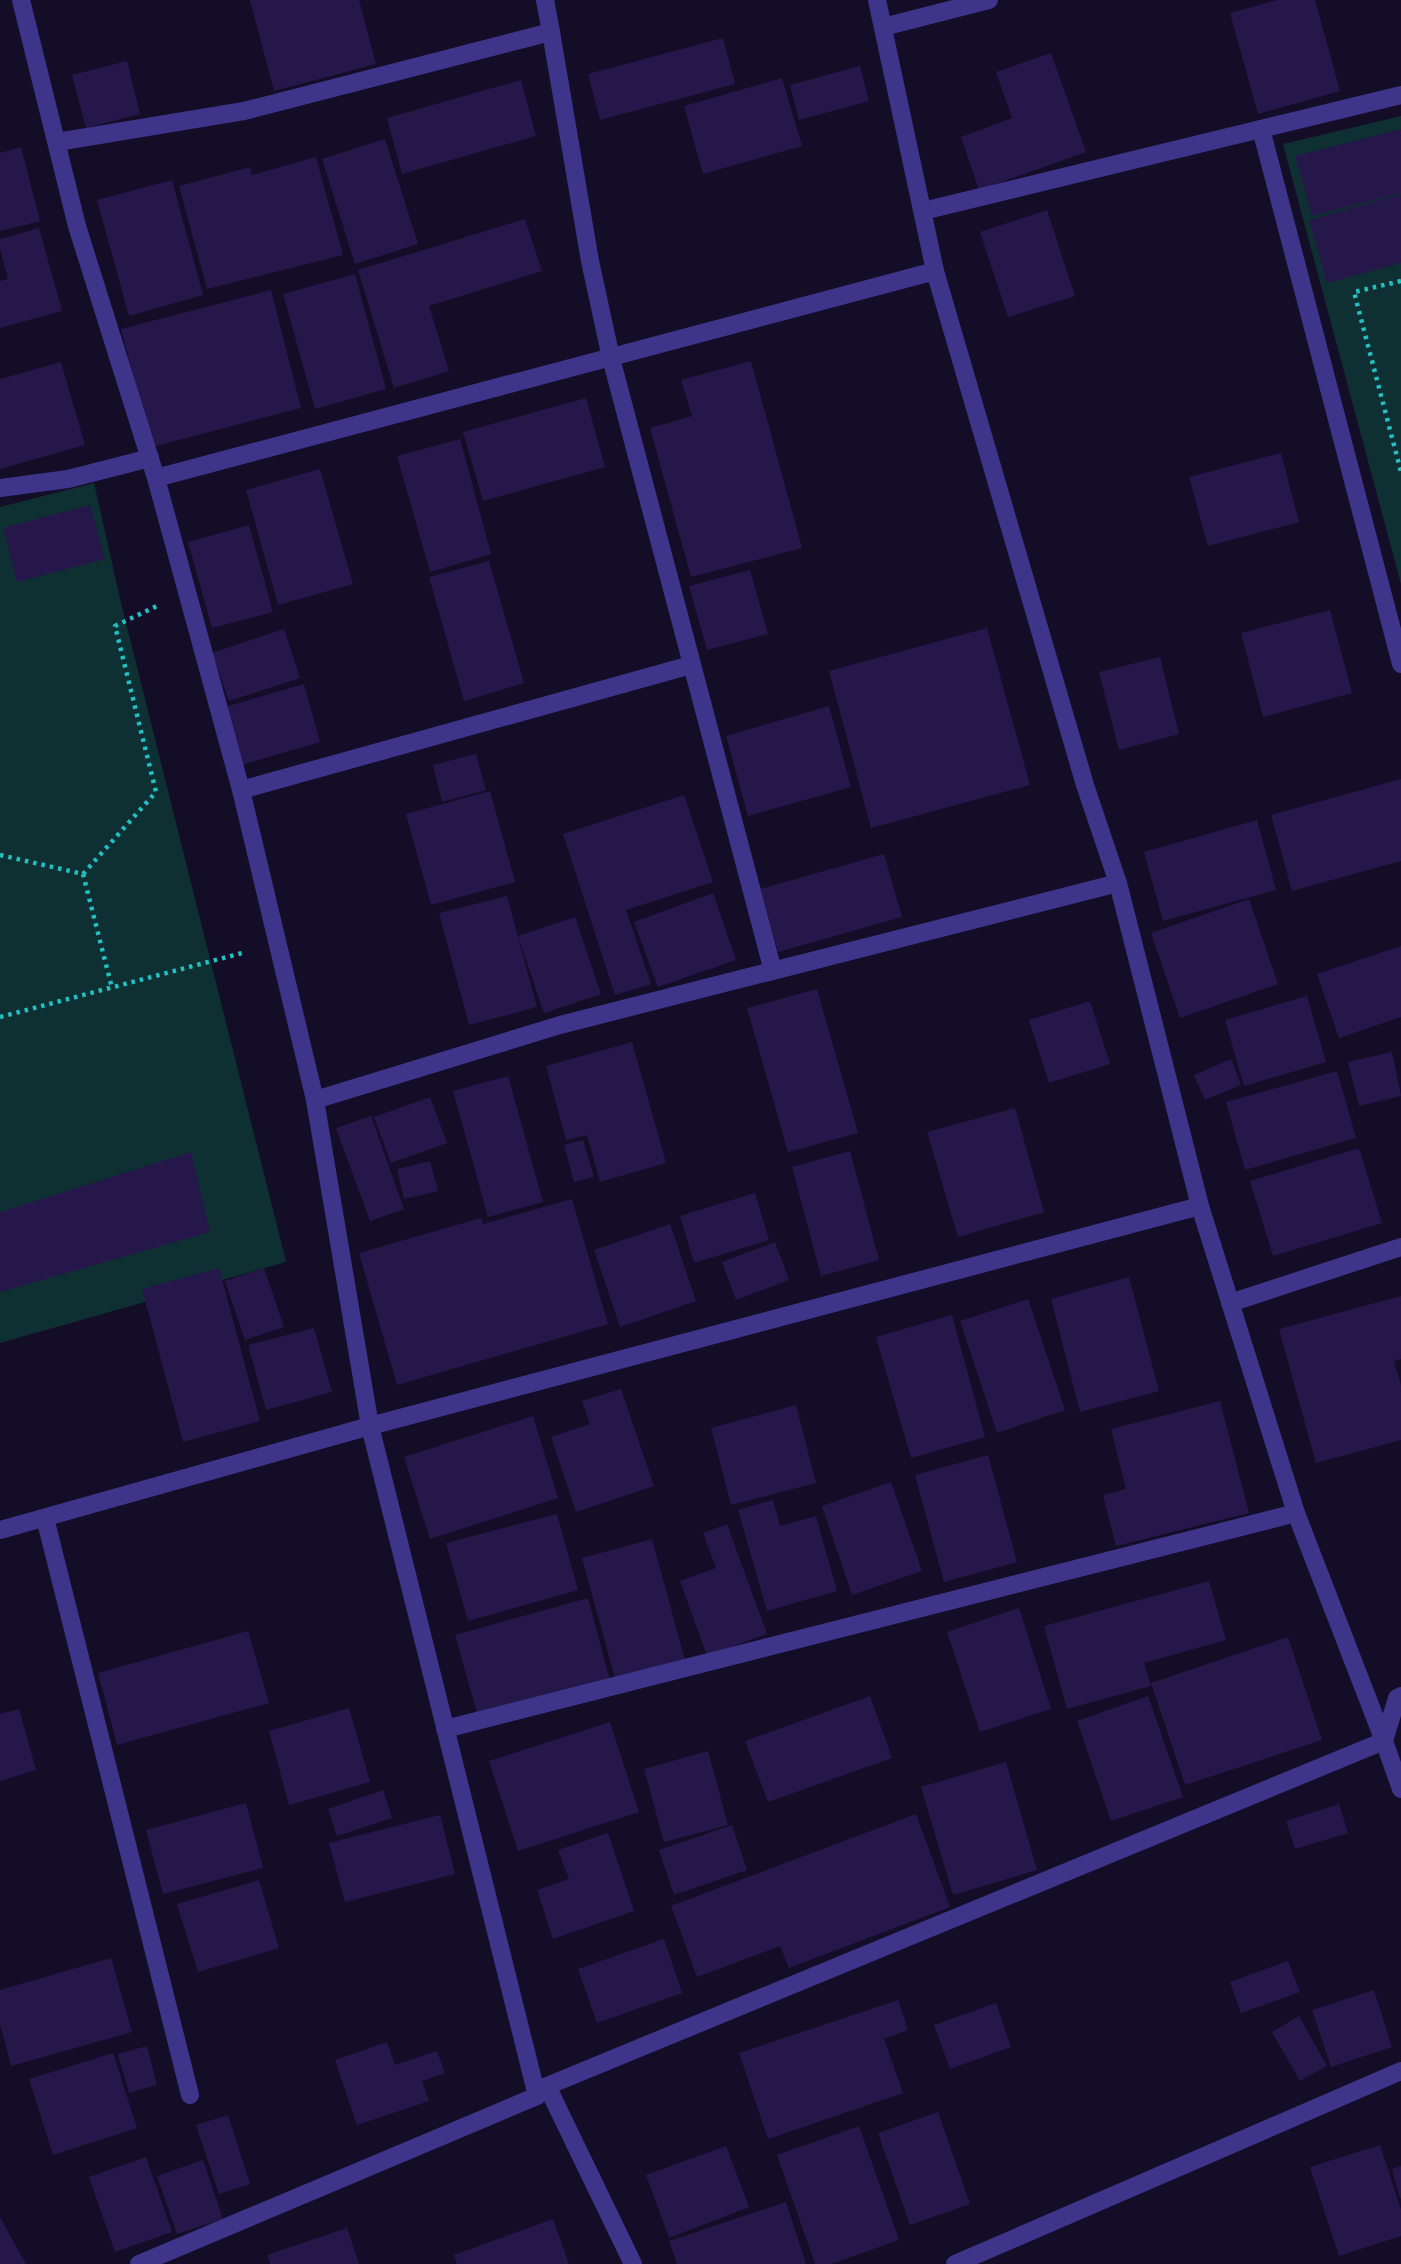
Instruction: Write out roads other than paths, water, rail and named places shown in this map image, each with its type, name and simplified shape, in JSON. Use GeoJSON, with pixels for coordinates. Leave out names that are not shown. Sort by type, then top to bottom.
{"type":"FeatureCollection","features":[{"type":"Feature","properties":{"kind":"street"},"geometry":{"type":"LineString","coordinates":[[21,0],[77,226],[156,478],[242,790],[315,1100],[370,1426],[446,1729],[542,2092],[634,2264]]}},
{"type":"Feature","properties":{"kind":"street"},"geometry":{"type":"LineString","coordinates":[[545,0],[590,261],[611,358],[772,971]]}},
{"type":"Feature","properties":{"kind":"street"},"geometry":{"type":"LineString","coordinates":[[877,0],[935,271],[1085,785],[1118,883],[1200,1206],[1296,1513],[1401,1789]]}},
{"type":"Feature","properties":{"kind":"street"},"geometry":{"type":"LineString","coordinates":[[883,27],[989,0]]}},
{"type":"Feature","properties":{"kind":"street"},"geometry":{"type":"LineString","coordinates":[[57,142],[244,111],[551,32]]}},
{"type":"Feature","properties":{"kind":"street"},"geometry":{"type":"LineString","coordinates":[[923,211],[1401,95]]}},
{"type":"Feature","properties":{"kind":"street"},"geometry":{"type":"LineString","coordinates":[[1261,129],[1401,664]]}},
{"type":"Feature","properties":{"kind":"street"},"geometry":{"type":"LineString","coordinates":[[156,478],[935,271]]}},
{"type":"Feature","properties":{"kind":"street"},"geometry":{"type":"LineString","coordinates":[[0,488],[68,480],[150,458]]}},
{"type":"Feature","properties":{"kind":"street"},"geometry":{"type":"LineString","coordinates":[[242,790],[691,665]]}},
{"type":"Feature","properties":{"kind":"street"},"geometry":{"type":"LineString","coordinates":[[315,1100],[560,1025],[1118,883]]}},
{"type":"Feature","properties":{"kind":"street"},"geometry":{"type":"LineString","coordinates":[[0,1530],[370,1426],[1200,1206]]}},
{"type":"Feature","properties":{"kind":"street"},"geometry":{"type":"LineString","coordinates":[[1230,1303],[1401,1247]]}},
{"type":"Feature","properties":{"kind":"street"},"geometry":{"type":"LineString","coordinates":[[446,1729],[1296,1513]]}},
{"type":"Feature","properties":{"kind":"street"},"geometry":{"type":"LineString","coordinates":[[45,1518],[190,2095]]}},
{"type":"Feature","properties":{"kind":"street"},"geometry":{"type":"LineString","coordinates":[[1384,1741],[1397,1698],[1401,1696]]}},
{"type":"Feature","properties":{"kind":"street"},"geometry":{"type":"LineString","coordinates":[[139,2264],[542,2092],[1384,1741]]}},
{"type":"Feature","properties":{"kind":"street"},"geometry":{"type":"LineString","coordinates":[[955,2264],[1401,2071]]}}]}
